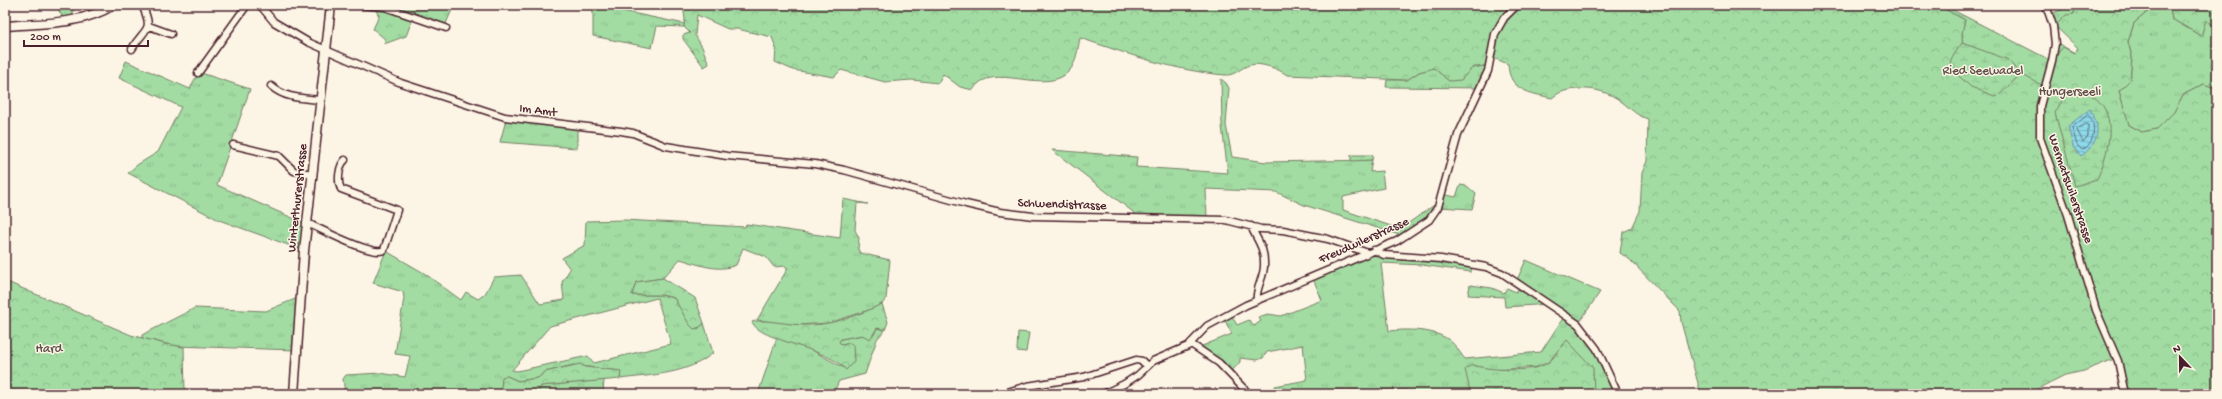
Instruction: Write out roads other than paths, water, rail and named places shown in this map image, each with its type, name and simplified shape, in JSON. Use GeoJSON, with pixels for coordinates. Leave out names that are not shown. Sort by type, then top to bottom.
{"type":"FeatureCollection","features":[{"type":"Feature","properties":{"kind":"main road"},"geometry":{"type":"LineString","coordinates":[[5,26],[76,20],[97,14],[113,5]]}},
{"type":"Feature","properties":{"kind":"main road","name":"Winterthurerstrasse"},"geometry":{"type":"LineString","coordinates":[[294,394],[308,223],[331,5]]}},
{"type":"Feature","properties":{"kind":"street"},"geometry":{"type":"LineString","coordinates":[[132,49],[149,26],[149,19],[142,5]]}},
{"type":"Feature","properties":{"kind":"street"},"geometry":{"type":"LineString","coordinates":[[198,74],[247,5]]}},
{"type":"Feature","properties":{"kind":"street","name":"Im Amt"},"geometry":{"type":"LineString","coordinates":[[260,5],[279,26],[315,46],[388,78],[505,117],[621,130],[666,146],[756,159]]}},
{"type":"Feature","properties":{"kind":"street"},"geometry":{"type":"LineString","coordinates":[[361,5],[385,7],[446,28]]}},
{"type":"Feature","properties":{"kind":"street","name":"Freudwilerstrasse"},"geometry":{"type":"LineString","coordinates":[[1103,394],[1124,384],[1138,375],[1153,361],[1182,350],[1191,344],[1206,326],[1257,300],[1371,252],[1414,232],[1429,220],[1438,207],[1458,135],[1488,71],[1496,34],[1504,18],[1518,5]]}},
{"type":"Feature","properties":{"kind":"street","name":"Wermatswilerstrasse"},"geometry":{"type":"LineString","coordinates":[[2046,5],[2053,26],[2055,44],[2050,71],[2040,106],[2040,138],[2073,229],[2096,310],[2114,351],[2125,394]]}},
{"type":"Feature","properties":{"kind":"street"},"geometry":{"type":"LineString","coordinates":[[149,26],[171,34]]}},
{"type":"Feature","properties":{"kind":"street"},"geometry":{"type":"LineString","coordinates":[[271,86],[280,94],[300,99],[321,100]]}},
{"type":"Feature","properties":{"kind":"street"},"geometry":{"type":"LineString","coordinates":[[233,145],[279,156],[294,171],[313,174]]}},
{"type":"Feature","properties":{"kind":"street","name":"Schwendistrasse"},"geometry":{"type":"LineString","coordinates":[[756,159],[814,164],[844,170],[966,204],[1017,214],[1222,220],[1328,239],[1384,255],[1472,264],[1502,273],[1578,324],[1597,349],[1618,394]]}},
{"type":"Feature","properties":{"kind":"street"},"geometry":{"type":"LineString","coordinates":[[308,223],[349,242],[379,252],[384,250],[397,210],[341,189],[340,175],[342,162],[344,160]]}},
{"type":"Feature","properties":{"kind":"street"},"geometry":{"type":"LineString","coordinates":[[1251,226],[1260,241],[1264,266],[1257,292],[1257,300]]}},
{"type":"Feature","properties":{"kind":"street"},"geometry":{"type":"LineString","coordinates":[[1260,241],[1267,229]]}},
{"type":"Feature","properties":{"kind":"street"},"geometry":{"type":"LineString","coordinates":[[1191,344],[1219,363],[1250,394]]}},
{"type":"Feature","properties":{"kind":"street"},"geometry":{"type":"LineString","coordinates":[[1001,394],[1028,386],[1084,377],[1136,360],[1142,361],[1147,366]]}},
{"type":"Feature","properties":{"kind":"water","name":"Hungerseeli"},"geometry":{"type":"Polygon","coordinates":[[[2090,109],[2096,122],[2097,134],[2092,146],[2081,156],[2073,147],[2068,126],[2090,109]]]}},
{"type":"Feature","properties":{"kind":"park label","name":"Ried Seewadel"},"geometry":{"type":"Point","coordinates":[1983,71]}},
{"type":"Feature","properties":{"kind":"park label","name":"Hard"},"geometry":{"type":"Point","coordinates":[49,349]}}]}
